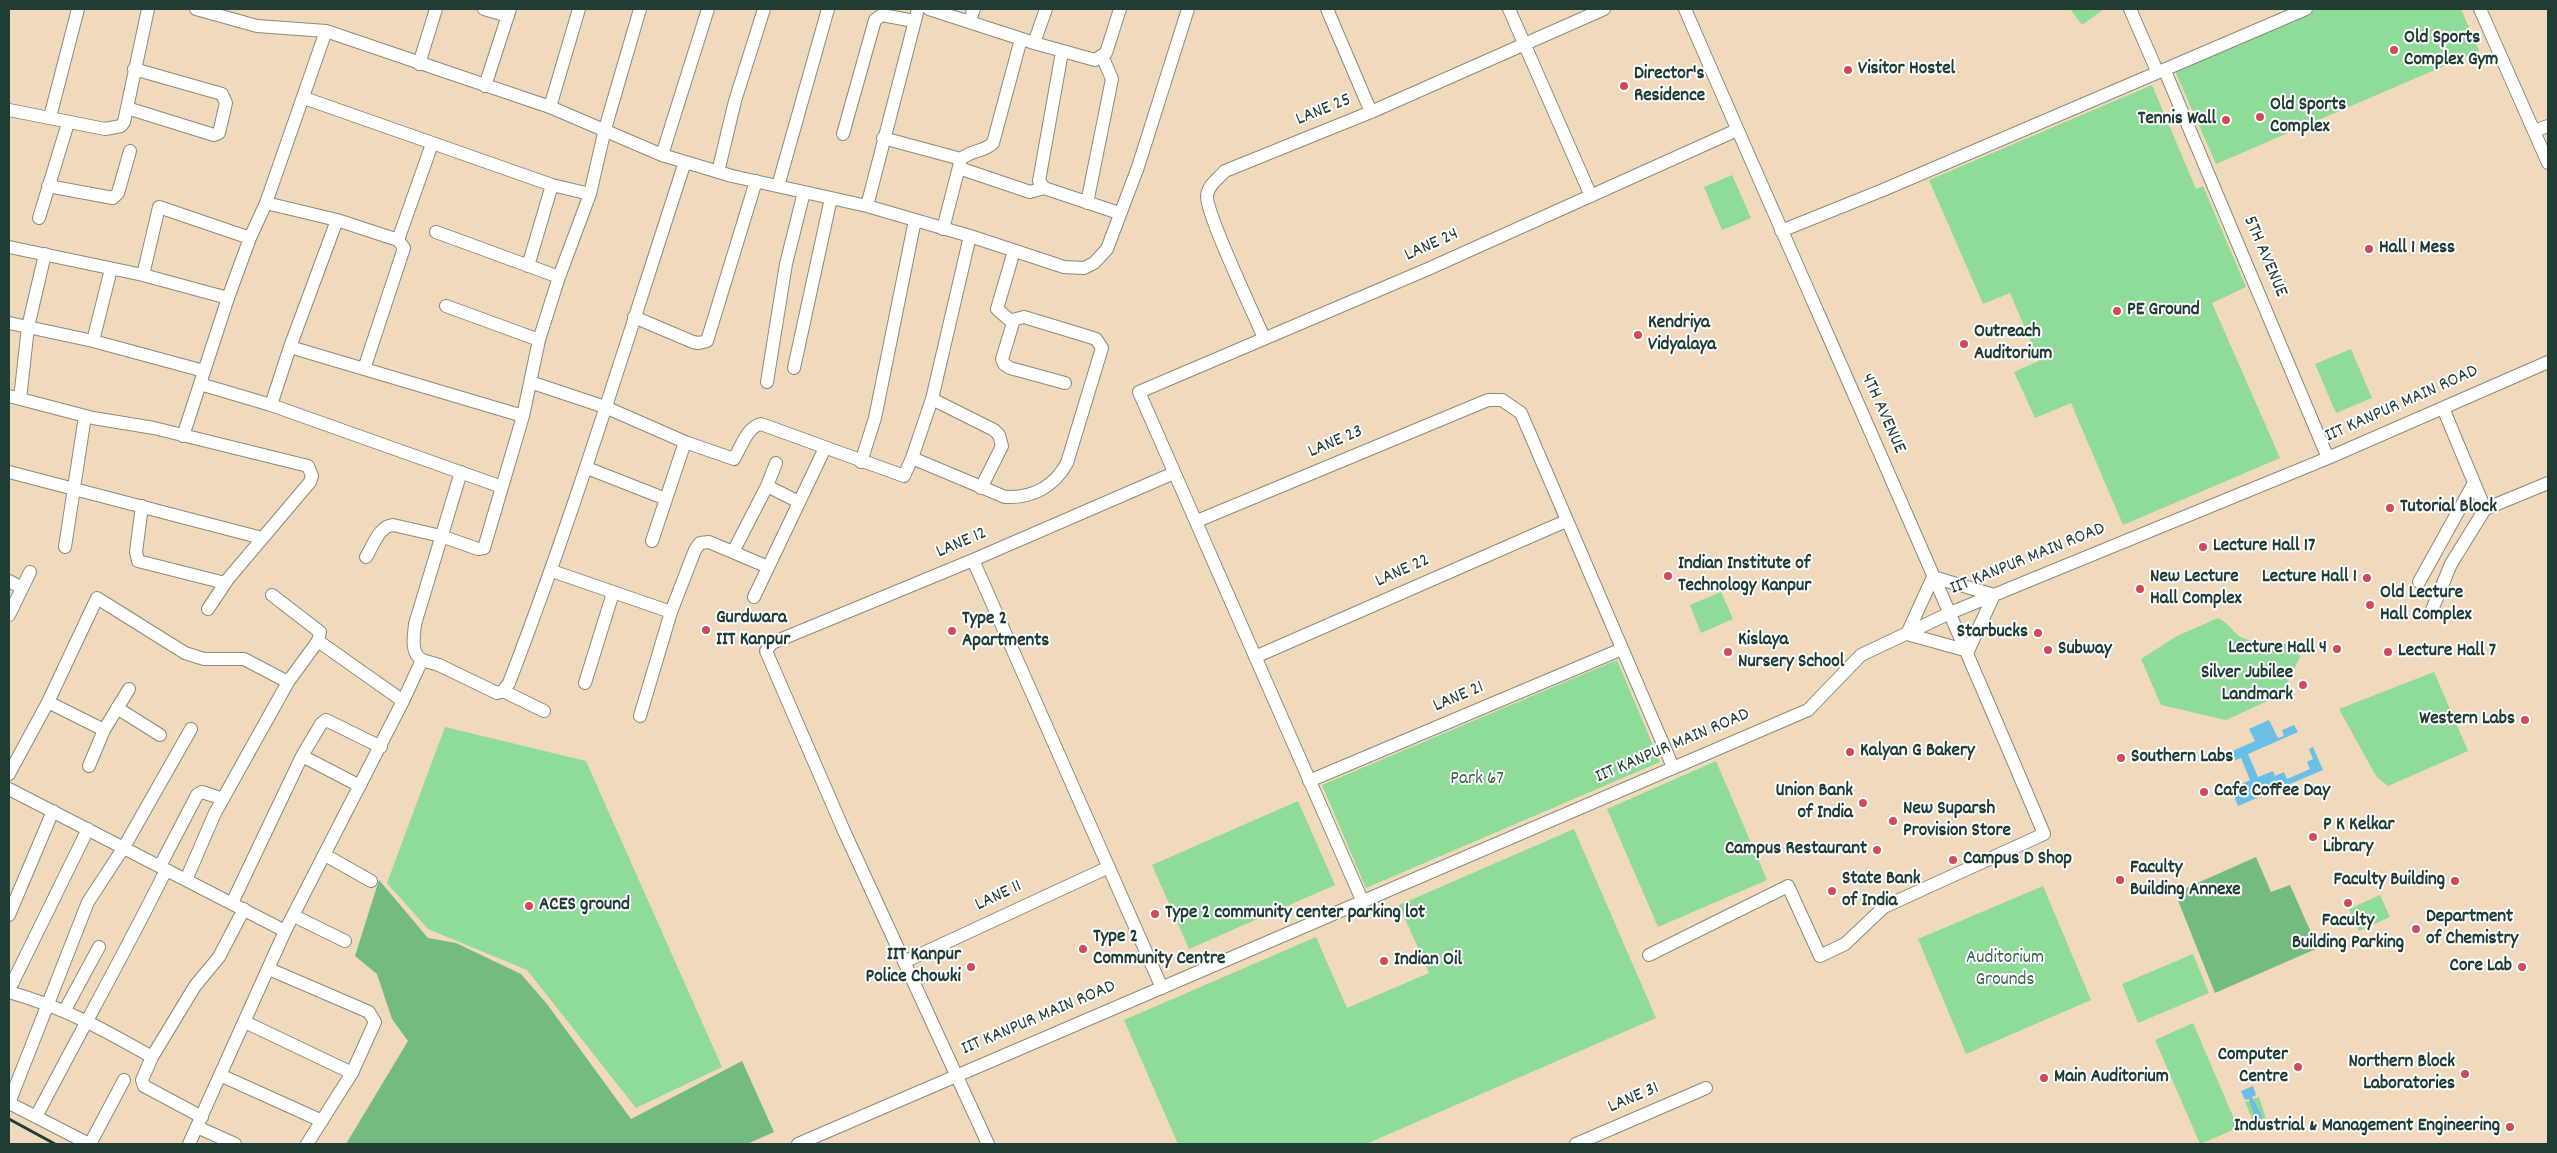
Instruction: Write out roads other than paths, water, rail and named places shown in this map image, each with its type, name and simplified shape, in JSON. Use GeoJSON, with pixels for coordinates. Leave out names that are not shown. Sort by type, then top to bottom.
{"type":"FeatureCollection","features":[{"type":"Feature","properties":{"kind":"street"},"geometry":{"type":"LineString","coordinates":[[50,117],[78,9]]}},
{"type":"Feature","properties":{"kind":"street"},"geometry":{"type":"LineString","coordinates":[[9,110],[50,117],[68,123],[114,128],[124,122],[148,9]]}},
{"type":"Feature","properties":{"kind":"street"},"geometry":{"type":"LineString","coordinates":[[196,9],[221,12],[257,26],[326,31],[550,107],[662,155],[718,172],[867,206],[970,236],[1064,267],[1084,268],[1094,263],[1106,249],[1138,167],[1188,9]]}},
{"type":"Feature","properties":{"kind":"street"},"geometry":{"type":"LineString","coordinates":[[420,64],[436,9]]}},
{"type":"Feature","properties":{"kind":"street"},"geometry":{"type":"LineString","coordinates":[[484,9],[509,12],[485,86]]}},
{"type":"Feature","properties":{"kind":"street"},"geometry":{"type":"LineString","coordinates":[[550,107],[579,9]]}},
{"type":"Feature","properties":{"kind":"street"},"geometry":{"type":"LineString","coordinates":[[366,557],[380,532],[388,526],[441,536],[478,549],[484,548],[523,416],[539,340],[559,277],[590,194],[605,129],[640,9]]}},
{"type":"Feature","properties":{"kind":"street"},"geometry":{"type":"LineString","coordinates":[[662,155],[708,9]]}},
{"type":"Feature","properties":{"kind":"street"},"geometry":{"type":"LineString","coordinates":[[718,172],[735,101],[764,9]]}},
{"type":"Feature","properties":{"kind":"street"},"geometry":{"type":"LineString","coordinates":[[778,186],[828,9]]}},
{"type":"Feature","properties":{"kind":"street"},"geometry":{"type":"LineString","coordinates":[[929,9],[1062,52],[1095,60],[1106,53],[1120,9]]}},
{"type":"Feature","properties":{"kind":"street"},"geometry":{"type":"LineString","coordinates":[[970,22],[974,9]]}},
{"type":"Feature","properties":{"kind":"street"},"geometry":{"type":"LineString","coordinates":[[1034,43],[1046,9]]}},
{"type":"Feature","properties":{"kind":"street"},"geometry":{"type":"LineString","coordinates":[[1327,9],[1371,112]]}},
{"type":"Feature","properties":{"kind":"street"},"geometry":{"type":"LineString","coordinates":[[1509,9],[1591,196]]}},
{"type":"Feature","properties":{"kind":"street","name":"LANE 25"},"geometry":{"type":"LineString","coordinates":[[1264,338],[1213,219],[1207,198],[1209,188],[1225,172],[1371,112],[1604,9]]}},
{"type":"Feature","properties":{"kind":"street","name":"4TH AVENUE"},"geometry":{"type":"LineString","coordinates":[[1649,955],[1788,886],[1820,956],[1845,944],[1884,907],[2044,834],[1968,651],[1933,577],[1685,9]]}},
{"type":"Feature","properties":{"kind":"street","name":"5TH AVENUE"},"geometry":{"type":"LineString","coordinates":[[2130,9],[2161,71],[2328,458]]}},
{"type":"Feature","properties":{"kind":"street"},"geometry":{"type":"LineString","coordinates":[[1781,231],[1883,190],[2306,9]]}},
{"type":"Feature","properties":{"kind":"street"},"geometry":{"type":"LineString","coordinates":[[2480,9],[2548,163]]}},
{"type":"Feature","properties":{"kind":"street"},"geometry":{"type":"LineString","coordinates":[[843,134],[878,15],[916,15],[867,206]]}},
{"type":"Feature","properties":{"kind":"street"},"geometry":{"type":"LineString","coordinates":[[183,436],[228,298],[250,238],[266,203],[326,31]]}},
{"type":"Feature","properties":{"kind":"street"},"geometry":{"type":"LineString","coordinates":[[943,229],[960,164],[970,153],[986,149],[993,143],[1021,39]]}},
{"type":"Feature","properties":{"kind":"street"},"geometry":{"type":"LineString","coordinates":[[1044,188],[1039,181],[1062,52]]}},
{"type":"Feature","properties":{"kind":"street"},"geometry":{"type":"LineString","coordinates":[[1087,203],[1112,79],[1102,56]]}},
{"type":"Feature","properties":{"kind":"street"},"geometry":{"type":"LineString","coordinates":[[127,108],[214,135],[219,133],[226,103],[222,94],[134,69]]}},
{"type":"Feature","properties":{"kind":"street"},"geometry":{"type":"LineString","coordinates":[[304,98],[552,185],[590,194]]}},
{"type":"Feature","properties":{"kind":"street"},"geometry":{"type":"LineString","coordinates":[[39,218],[68,123]]}},
{"type":"Feature","properties":{"kind":"street"},"geometry":{"type":"LineString","coordinates":[[2534,132],[2548,126]]}},
{"type":"Feature","properties":{"kind":"street","name":"LANE 24"},"geometry":{"type":"LineString","coordinates":[[1174,473],[1139,392],[1591,196],[1737,130]]}},
{"type":"Feature","properties":{"kind":"street"},"geometry":{"type":"LineString","coordinates":[[884,138],[960,164],[1030,192],[1044,188],[1119,213]]}},
{"type":"Feature","properties":{"kind":"street"},"geometry":{"type":"LineString","coordinates":[[398,240],[432,144]]}},
{"type":"Feature","properties":{"kind":"street"},"geometry":{"type":"LineString","coordinates":[[48,186],[113,198],[118,193],[130,151]]}},
{"type":"Feature","properties":{"kind":"street"},"geometry":{"type":"LineString","coordinates":[[461,472],[415,624],[414,650],[417,657],[422,660],[439,665],[486,690],[497,693],[503,691],[509,683],[552,571],[685,162]]}},
{"type":"Feature","properties":{"kind":"street"},"geometry":{"type":"LineString","coordinates":[[634,317],[693,342],[707,341],[756,181]]}},
{"type":"Feature","properties":{"kind":"street"},"geometry":{"type":"LineString","coordinates":[[528,266],[552,185]]}},
{"type":"Feature","properties":{"kind":"street"},"geometry":{"type":"LineString","coordinates":[[767,382],[786,264],[804,192]]}},
{"type":"Feature","properties":{"kind":"street"},"geometry":{"type":"LineString","coordinates":[[794,368],[831,198]]}},
{"type":"Feature","properties":{"kind":"street"},"geometry":{"type":"LineString","coordinates":[[266,203],[337,220],[403,243],[403,252],[364,369]]}},
{"type":"Feature","properties":{"kind":"street"},"geometry":{"type":"LineString","coordinates":[[142,275],[159,207],[250,238]]}},
{"type":"Feature","properties":{"kind":"street"},"geometry":{"type":"LineString","coordinates":[[271,405],[290,347],[337,220]]}},
{"type":"Feature","properties":{"kind":"street"},"geometry":{"type":"LineString","coordinates":[[861,462],[875,418],[915,220]]}},
{"type":"Feature","properties":{"kind":"street"},"geometry":{"type":"LineString","coordinates":[[436,232],[559,277]]}},
{"type":"Feature","properties":{"kind":"street"},"geometry":{"type":"LineString","coordinates":[[530,382],[605,407],[685,442],[734,459],[754,425],[761,424],[900,476],[906,474],[932,399],[970,236]]}},
{"type":"Feature","properties":{"kind":"street"},"geometry":{"type":"LineString","coordinates":[[9,247],[142,275],[228,298]]}},
{"type":"Feature","properties":{"kind":"street"},"geometry":{"type":"LineString","coordinates":[[912,458],[1005,497],[1017,497],[1038,492],[1060,476],[1067,463],[1102,348],[1096,339],[1024,317],[1012,320],[1000,313],[997,309],[1014,251]]}},
{"type":"Feature","properties":{"kind":"street"},"geometry":{"type":"LineString","coordinates":[[45,254],[14,398],[85,416],[154,428],[310,469],[312,476],[310,482],[225,583],[208,609]]}},
{"type":"Feature","properties":{"kind":"street"},"geometry":{"type":"LineString","coordinates":[[93,341],[111,269]]}},
{"type":"Feature","properties":{"kind":"street"},"geometry":{"type":"LineString","coordinates":[[446,306],[539,340]]}},
{"type":"Feature","properties":{"kind":"street"},"geometry":{"type":"LineString","coordinates":[[1012,320],[1012,328],[1002,355],[1004,364],[1065,383]]}},
{"type":"Feature","properties":{"kind":"street"},"geometry":{"type":"LineString","coordinates":[[9,323],[93,341],[202,378],[271,405],[502,487]]}},
{"type":"Feature","properties":{"kind":"street"},"geometry":{"type":"LineString","coordinates":[[290,347],[523,416]]}},
{"type":"Feature","properties":{"kind":"street","name":"IIT KANPUR MAIN ROAD"},"geometry":{"type":"LineString","coordinates":[[798,1144],[1362,900],[1808,710],[1861,655],[1950,613],[2328,458],[2548,362]]}},
{"type":"Feature","properties":{"kind":"street"},"geometry":{"type":"LineString","coordinates":[[932,399],[994,430],[999,435],[1002,446],[981,488]]}},
{"type":"Feature","properties":{"kind":"street","name":"LANE 23"},"geometry":{"type":"LineString","coordinates":[[1197,521],[1488,400],[1502,400],[1521,413],[1566,521]]}},
{"type":"Feature","properties":{"kind":"street"},"geometry":{"type":"LineString","coordinates":[[2443,408],[2485,509]]}},
{"type":"Feature","properties":{"kind":"street"},"geometry":{"type":"LineString","coordinates":[[65,547],[85,416]]}},
{"type":"Feature","properties":{"kind":"street"},"geometry":{"type":"LineString","coordinates":[[652,542],[685,442]]}},
{"type":"Feature","properties":{"kind":"street"},"geometry":{"type":"LineString","coordinates":[[754,597],[825,448]]}},
{"type":"Feature","properties":{"kind":"street"},"geometry":{"type":"LineString","coordinates":[[733,552],[767,486],[776,463]]}},
{"type":"Feature","properties":{"kind":"street"},"geometry":{"type":"LineString","coordinates":[[587,468],[666,499]]}},
{"type":"Feature","properties":{"kind":"street"},"geometry":{"type":"LineString","coordinates":[[9,472],[262,538]]}},
{"type":"Feature","properties":{"kind":"street"},"geometry":{"type":"LineString","coordinates":[[1174,473],[1197,521],[1362,900]]}},
{"type":"Feature","properties":{"kind":"street","name":"LANE 12"},"geometry":{"type":"LineString","coordinates":[[904,962],[844,831],[766,651],[772,644],[1174,473]]}},
{"type":"Feature","properties":{"kind":"street"},"geometry":{"type":"LineString","coordinates":[[2419,582],[2474,483]]}},
{"type":"Feature","properties":{"kind":"street"},"geometry":{"type":"LineString","coordinates":[[2432,610],[2451,564],[2485,509],[2548,483]]}},
{"type":"Feature","properties":{"kind":"street"},"geometry":{"type":"LineString","coordinates":[[767,486],[799,502]]}},
{"type":"Feature","properties":{"kind":"street"},"geometry":{"type":"LineString","coordinates":[[142,506],[136,552],[138,561],[225,583]]}},
{"type":"Feature","properties":{"kind":"street"},"geometry":{"type":"LineString","coordinates":[[1566,521],[1673,767]]}},
{"type":"Feature","properties":{"kind":"street","name":"LANE 22"},"geometry":{"type":"LineString","coordinates":[[1255,657],[1566,521]]}},
{"type":"Feature","properties":{"kind":"street"},"geometry":{"type":"LineString","coordinates":[[640,716],[671,612],[695,550],[700,543],[709,542],[768,567]]}},
{"type":"Feature","properties":{"kind":"street"},"geometry":{"type":"LineString","coordinates":[[973,560],[1162,988]]}},
{"type":"Feature","properties":{"kind":"street"},"geometry":{"type":"LineString","coordinates":[[552,571],[671,612]]}},
{"type":"Feature","properties":{"kind":"street"},"geometry":{"type":"LineString","coordinates":[[9,615],[30,572]]}},
{"type":"Feature","properties":{"kind":"street"},"geometry":{"type":"LineString","coordinates":[[1933,577],[1994,595],[1968,651],[1906,634],[1933,577]]}},
{"type":"Feature","properties":{"kind":"street"},"geometry":{"type":"LineString","coordinates":[[9,581],[22,588]]}},
{"type":"Feature","properties":{"kind":"street"},"geometry":{"type":"LineString","coordinates":[[585,683],[613,593]]}},
{"type":"Feature","properties":{"kind":"street"},"geometry":{"type":"LineString","coordinates":[[186,880],[223,799],[288,682],[318,641],[320,632],[316,627],[272,595]]}},
{"type":"Feature","properties":{"kind":"street"},"geometry":{"type":"LineString","coordinates":[[9,774],[48,702],[97,598],[186,652],[204,659],[244,659],[288,682]]}},
{"type":"Feature","properties":{"kind":"street"},"geometry":{"type":"LineString","coordinates":[[318,641],[403,701]]}},
{"type":"Feature","properties":{"kind":"street","name":"LANE 21"},"geometry":{"type":"LineString","coordinates":[[1309,781],[1622,649]]}},
{"type":"Feature","properties":{"kind":"street"},"geometry":{"type":"LineString","coordinates":[[189,1144],[285,930],[381,747],[422,660]]}},
{"type":"Feature","properties":{"kind":"street"},"geometry":{"type":"LineString","coordinates":[[89,766],[104,730],[129,689]]}},
{"type":"Feature","properties":{"kind":"street"},"geometry":{"type":"LineString","coordinates":[[503,691],[544,711]]}},
{"type":"Feature","properties":{"kind":"street"},"geometry":{"type":"LineString","coordinates":[[48,702],[104,730]]}},
{"type":"Feature","properties":{"kind":"street"},"geometry":{"type":"LineString","coordinates":[[117,708],[160,735]]}},
{"type":"Feature","properties":{"kind":"street"},"geometry":{"type":"LineString","coordinates":[[232,903],[302,756],[320,724],[326,720],[381,747]]}},
{"type":"Feature","properties":{"kind":"street"},"geometry":{"type":"LineString","coordinates":[[124,1080],[89,1144],[9,1103],[88,902],[124,847],[191,729]]}},
{"type":"Feature","properties":{"kind":"street"},"geometry":{"type":"LineString","coordinates":[[302,756],[360,786]]}},
{"type":"Feature","properties":{"kind":"street"},"geometry":{"type":"LineString","coordinates":[[9,789],[285,930]]}},
{"type":"Feature","properties":{"kind":"street"},"geometry":{"type":"LineString","coordinates":[[36,1117],[86,1020],[126,951],[198,795],[202,792],[223,799]]}},
{"type":"Feature","properties":{"kind":"street"},"geometry":{"type":"LineString","coordinates":[[9,915],[53,811]]}},
{"type":"Feature","properties":{"kind":"street"},"geometry":{"type":"LineString","coordinates":[[88,829],[9,991],[66,1010],[152,1057]]}},
{"type":"Feature","properties":{"kind":"street"},"geometry":{"type":"LineString","coordinates":[[325,855],[371,881]]}},
{"type":"Feature","properties":{"kind":"street","name":"LANE 11"},"geometry":{"type":"LineString","coordinates":[[904,962],[1109,867]]}},
{"type":"Feature","properties":{"kind":"street"},"geometry":{"type":"LineString","coordinates":[[235,1144],[144,1086],[142,1080],[152,1057],[195,986],[219,957],[244,909]]}},
{"type":"Feature","properties":{"kind":"street"},"geometry":{"type":"LineString","coordinates":[[294,916],[345,941]]}},
{"type":"Feature","properties":{"kind":"street"},"geometry":{"type":"LineString","coordinates":[[66,1010],[99,947]]}},
{"type":"Feature","properties":{"kind":"street"},"geometry":{"type":"LineString","coordinates":[[904,962],[988,1144]]}},
{"type":"Feature","properties":{"kind":"street"},"geometry":{"type":"LineString","coordinates":[[269,969],[368,1012],[375,1022],[374,1028],[352,1073],[308,1144]]}},
{"type":"Feature","properties":{"kind":"street"},"geometry":{"type":"LineString","coordinates":[[245,1022],[352,1073]]}},
{"type":"Feature","properties":{"kind":"street"},"geometry":{"type":"LineString","coordinates":[[220,1075],[322,1121]]}},
{"type":"Feature","properties":{"kind":"street","name":"LANE 31"},"geometry":{"type":"LineString","coordinates":[[1576,1144],[1706,1088]]}},
{"type":"Feature","properties":{"kind":"water"},"geometry":{"type":"Polygon","coordinates":[[[2269,720],[2278,738],[2284,736],[2282,730],[2294,725],[2298,732],[2248,754],[2258,777],[2273,771],[2275,776],[2284,772],[2287,779],[2310,769],[2307,762],[2313,759],[2309,749],[2313,747],[2323,770],[2238,806],[2231,789],[2250,780],[2241,758],[2231,762],[2228,753],[2255,741],[2249,729],[2269,720]]]}},
{"type":"Feature","properties":{"kind":"water"},"geometry":{"type":"Polygon","coordinates":[[[2253,1086],[2256,1095],[2252,1097],[2262,1116],[2259,1120],[2255,1118],[2249,1099],[2245,1100],[2241,1091],[2253,1086]]]}},
{"type":"Feature","properties":{"kind":"railway"},"geometry":{"type":"LineString","coordinates":[[9,1119],[55,1144]]}},
{"type":"Feature","properties":{"kind":"place","name":"Old Sports Complex Gym"},"geometry":{"type":"Point","coordinates":[2394,50]}},
{"type":"Feature","properties":{"kind":"place","name":"Visitor Hostel"},"geometry":{"type":"Point","coordinates":[1848,70]}},
{"type":"Feature","properties":{"kind":"place","name":"Director's Residence"},"geometry":{"type":"Point","coordinates":[1624,86]}},
{"type":"Feature","properties":{"kind":"place","name":"Old Sports Complex"},"geometry":{"type":"Point","coordinates":[2260,117]}},
{"type":"Feature","properties":{"kind":"place","name":"Tennis Wall"},"geometry":{"type":"Point","coordinates":[2226,120]}},
{"type":"Feature","properties":{"kind":"place","name":"Hall 1 Mess"},"geometry":{"type":"Point","coordinates":[2369,249]}},
{"type":"Feature","properties":{"kind":"place","name":"PE Ground"},"geometry":{"type":"Point","coordinates":[2117,311]}},
{"type":"Feature","properties":{"kind":"place","name":"Kendriya Vidyalaya"},"geometry":{"type":"Point","coordinates":[1638,335]}},
{"type":"Feature","properties":{"kind":"place","name":"Outreach Auditorium"},"geometry":{"type":"Point","coordinates":[1964,344]}},
{"type":"Feature","properties":{"kind":"place","name":"Tutorial Block"},"geometry":{"type":"Point","coordinates":[2390,508]}},
{"type":"Feature","properties":{"kind":"place","name":"Lecture Hall 17"},"geometry":{"type":"Point","coordinates":[2203,547]}},
{"type":"Feature","properties":{"kind":"place","name":"Indian Institute of Technology Kanpur"},"geometry":{"type":"Point","coordinates":[1668,576]}},
{"type":"Feature","properties":{"kind":"place","name":"Lecture Hall 1"},"geometry":{"type":"Point","coordinates":[2367,578]}},
{"type":"Feature","properties":{"kind":"place","name":"New Lecture Hall Complex"},"geometry":{"type":"Point","coordinates":[2140,589]}},
{"type":"Feature","properties":{"kind":"place","name":"Old Lecture Hall Complex"},"geometry":{"type":"Point","coordinates":[2370,605]}},
{"type":"Feature","properties":{"kind":"place","name":"Gurdwara IIT Kanpur"},"geometry":{"type":"Point","coordinates":[706,630]}},
{"type":"Feature","properties":{"kind":"place","name":"Type 2 Apartments"},"geometry":{"type":"Point","coordinates":[952,631]}},
{"type":"Feature","properties":{"kind":"place","name":"Starbucks"},"geometry":{"type":"Point","coordinates":[2038,633]}},
{"type":"Feature","properties":{"kind":"place","name":"Lecture Hall 4"},"geometry":{"type":"Point","coordinates":[2337,649]}},
{"type":"Feature","properties":{"kind":"place","name":"Subway"},"geometry":{"type":"Point","coordinates":[2048,650]}},
{"type":"Feature","properties":{"kind":"place","name":"Kislaya Nursery School"},"geometry":{"type":"Point","coordinates":[1728,652]}},
{"type":"Feature","properties":{"kind":"place","name":"Lecture Hall 7"},"geometry":{"type":"Point","coordinates":[2388,652]}},
{"type":"Feature","properties":{"kind":"place","name":"Silver Jubilee Landmark"},"geometry":{"type":"Point","coordinates":[2303,685]}},
{"type":"Feature","properties":{"kind":"place","name":"Western Labs"},"geometry":{"type":"Point","coordinates":[2525,720]}},
{"type":"Feature","properties":{"kind":"place","name":"Kalyan G Bakery"},"geometry":{"type":"Point","coordinates":[1850,752]}},
{"type":"Feature","properties":{"kind":"place","name":"Southern Labs"},"geometry":{"type":"Point","coordinates":[2121,758]}},
{"type":"Feature","properties":{"kind":"place","name":"Cafe Coffee Day"},"geometry":{"type":"Point","coordinates":[2204,792]}},
{"type":"Feature","properties":{"kind":"place","name":"Union Bank of India"},"geometry":{"type":"Point","coordinates":[1863,803]}},
{"type":"Feature","properties":{"kind":"place","name":"New Suparsh Provision Store"},"geometry":{"type":"Point","coordinates":[1893,821]}},
{"type":"Feature","properties":{"kind":"place","name":"P K Kelkar Library"},"geometry":{"type":"Point","coordinates":[2313,837]}},
{"type":"Feature","properties":{"kind":"place","name":"Campus Restaurant"},"geometry":{"type":"Point","coordinates":[1877,850]}},
{"type":"Feature","properties":{"kind":"place","name":"Campus D Shop"},"geometry":{"type":"Point","coordinates":[1953,860]}},
{"type":"Feature","properties":{"kind":"place","name":"Faculty Building Annexe"},"geometry":{"type":"Point","coordinates":[2120,880]}},
{"type":"Feature","properties":{"kind":"place","name":"Faculty Building"},"geometry":{"type":"Point","coordinates":[2455,881]}},
{"type":"Feature","properties":{"kind":"place","name":"State Bank of India"},"geometry":{"type":"Point","coordinates":[1832,891]}},
{"type":"Feature","properties":{"kind":"place","name":"Faculty Building Parking"},"geometry":{"type":"Point","coordinates":[2348,903]}},
{"type":"Feature","properties":{"kind":"place","name":"ACES ground"},"geometry":{"type":"Point","coordinates":[529,906]}},
{"type":"Feature","properties":{"kind":"place","name":"Type 2 community center parking lot"},"geometry":{"type":"Point","coordinates":[1155,914]}},
{"type":"Feature","properties":{"kind":"place","name":"Department of Chemistry"},"geometry":{"type":"Point","coordinates":[2416,929]}},
{"type":"Feature","properties":{"kind":"place","name":"Type 2 Community Centre"},"geometry":{"type":"Point","coordinates":[1083,949]}},
{"type":"Feature","properties":{"kind":"place","name":"Indian Oil"},"geometry":{"type":"Point","coordinates":[1384,961]}},
{"type":"Feature","properties":{"kind":"place","name":"IIT Kanpur Police Chowki"},"geometry":{"type":"Point","coordinates":[971,967]}},
{"type":"Feature","properties":{"kind":"place","name":"Core Lab"},"geometry":{"type":"Point","coordinates":[2522,967]}},
{"type":"Feature","properties":{"kind":"place","name":"Computer Centre"},"geometry":{"type":"Point","coordinates":[2298,1067]}},
{"type":"Feature","properties":{"kind":"place","name":"Northern Block Laboratories"},"geometry":{"type":"Point","coordinates":[2465,1074]}},
{"type":"Feature","properties":{"kind":"place","name":"Main Auditorium"},"geometry":{"type":"Point","coordinates":[2044,1078]}},
{"type":"Feature","properties":{"kind":"place","name":"Industrial & Management Engineering"},"geometry":{"type":"Point","coordinates":[2510,1127]}},
{"type":"Feature","properties":{"kind":"park label","name":"Park 67"},"geometry":{"type":"Point","coordinates":[1477,780]}},
{"type":"Feature","properties":{"kind":"park label","name":"Auditorium Grounds"},"geometry":{"type":"Point","coordinates":[2005,970]}}]}
